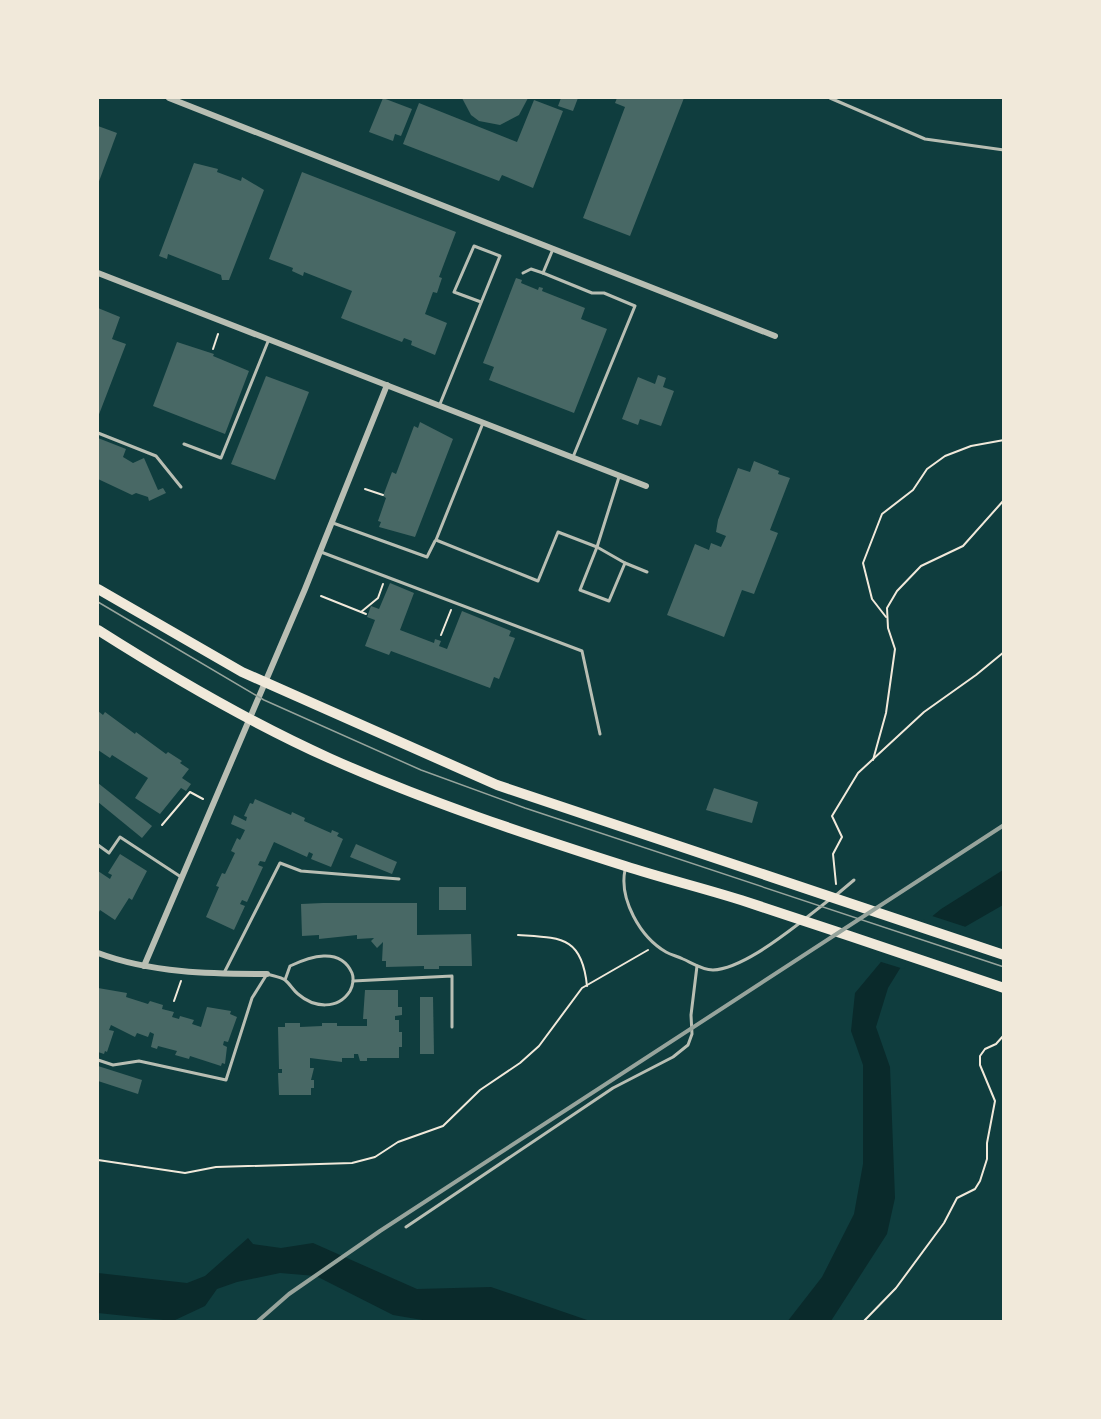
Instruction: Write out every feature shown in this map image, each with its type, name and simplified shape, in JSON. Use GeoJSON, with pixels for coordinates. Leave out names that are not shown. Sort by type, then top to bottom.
{"type":"FeatureCollection","features":[{"type":"Feature","properties":{"kind":"main road"},"geometry":{"type":"LineString","coordinates":[[98,589],[191,645],[265,683],[497,785],[1004,955]]}},
{"type":"Feature","properties":{"kind":"main road"},"geometry":{"type":"LineString","coordinates":[[98,630],[149,663],[250,719],[328,758],[411,792],[626,867],[745,902],[1004,988]]}},
{"type":"Feature","properties":{"kind":"street"},"geometry":{"type":"LineString","coordinates":[[169,98],[776,336]]}},
{"type":"Feature","properties":{"kind":"street"},"geometry":{"type":"LineString","coordinates":[[98,273],[646,486]]}},
{"type":"Feature","properties":{"kind":"street"},"geometry":{"type":"LineString","coordinates":[[144,966],[333,523],[387,385]]}},
{"type":"Feature","properties":{"kind":"street"},"geometry":{"type":"LineString","coordinates":[[98,952],[144,966],[224,975],[267,975]]}},
{"type":"Feature","properties":{"kind":"lane"},"geometry":{"type":"LineString","coordinates":[[830,98],[925,139],[1004,150]]}},
{"type":"Feature","properties":{"kind":"lane"},"geometry":{"type":"LineString","coordinates":[[439,406],[500,256],[474,246],[454,292],[481,302]]}},
{"type":"Feature","properties":{"kind":"lane"},"geometry":{"type":"LineString","coordinates":[[543,273],[553,249]]}},
{"type":"Feature","properties":{"kind":"lane"},"geometry":{"type":"LineString","coordinates":[[523,273],[531,269],[592,293],[604,293],[635,306],[573,457]]}},
{"type":"Feature","properties":{"kind":"lane"},"geometry":{"type":"LineString","coordinates":[[184,444],[222,458],[269,339]]}},
{"type":"Feature","properties":{"kind":"lane"},"geometry":{"type":"LineString","coordinates":[[333,523],[427,557],[483,423]]}},
{"type":"Feature","properties":{"kind":"lane"},"geometry":{"type":"LineString","coordinates":[[98,433],[156,456],[181,487]]}},
{"type":"Feature","properties":{"kind":"lane"},"geometry":{"type":"LineString","coordinates":[[620,476],[597,548],[580,590],[609,601],[625,563]]}},
{"type":"Feature","properties":{"kind":"lane"},"geometry":{"type":"LineString","coordinates":[[436,540],[538,581],[558,532],[647,572]]}},
{"type":"Feature","properties":{"kind":"lane"},"geometry":{"type":"LineString","coordinates":[[321,551],[582,651],[600,734]]}},
{"type":"Feature","properties":{"kind":"lane"},"geometry":{"type":"LineString","coordinates":[[98,845],[109,853],[120,837],[181,878]]}},
{"type":"Feature","properties":{"kind":"lane"},"geometry":{"type":"LineString","coordinates":[[224,975],[280,863],[301,871],[399,879]]}},
{"type":"Feature","properties":{"kind":"lane"},"geometry":{"type":"LineString","coordinates":[[626,867],[624,891],[636,921],[650,939],[666,952],[712,970],[734,965],[783,936],[854,880]]}},
{"type":"Feature","properties":{"kind":"lane"},"geometry":{"type":"LineString","coordinates":[[98,1060],[113,1065],[139,1061],[226,1080],[252,998],[267,975],[285,980],[298,995],[316,1004],[328,1006],[336,1004],[348,993],[353,981],[352,974],[344,963],[330,956],[319,955],[291,966],[285,980]]}},
{"type":"Feature","properties":{"kind":"lane"},"geometry":{"type":"LineString","coordinates":[[406,1227],[613,1088],[673,1057],[688,1045],[692,1034],[691,1015],[697,966]]}},
{"type":"Feature","properties":{"kind":"lane"},"geometry":{"type":"LineString","coordinates":[[353,981],[452,976],[452,1027]]}},
{"type":"Feature","properties":{"kind":"path"},"geometry":{"type":"LineString","coordinates":[[213,349],[218,334]]}},
{"type":"Feature","properties":{"kind":"path"},"geometry":{"type":"LineString","coordinates":[[887,618],[872,599],[863,563],[882,514],[913,490],[927,468],[945,456],[971,446],[1004,440]]}},
{"type":"Feature","properties":{"kind":"path"},"geometry":{"type":"LineString","coordinates":[[365,489],[383,495]]}},
{"type":"Feature","properties":{"kind":"path"},"geometry":{"type":"LineString","coordinates":[[873,760],[893,669],[895,649],[887,618],[887,608],[897,591],[921,566],[963,546],[1004,500]]}},
{"type":"Feature","properties":{"kind":"path"},"geometry":{"type":"LineString","coordinates":[[361,612],[378,598],[387,575]]}},
{"type":"Feature","properties":{"kind":"path"},"geometry":{"type":"LineString","coordinates":[[321,596],[366,614]]}},
{"type":"Feature","properties":{"kind":"path"},"geometry":{"type":"LineString","coordinates":[[441,635],[454,602]]}},
{"type":"Feature","properties":{"kind":"path"},"geometry":{"type":"LineString","coordinates":[[839,893],[833,854],[842,837],[832,816],[858,773],[924,711],[976,675],[1004,652]]}},
{"type":"Feature","properties":{"kind":"path"},"geometry":{"type":"LineString","coordinates":[[162,825],[190,792],[203,799]]}},
{"type":"Feature","properties":{"kind":"path"},"geometry":{"type":"LineString","coordinates":[[518,935],[563,940],[582,957],[587,986]]}},
{"type":"Feature","properties":{"kind":"path"},"geometry":{"type":"LineString","coordinates":[[98,1160],[185,1173],[216,1167],[352,1163],[375,1156],[398,1142],[443,1126],[480,1090],[520,1063],[539,1046],[570,1001],[587,986],[615,972],[651,949],[666,952]]}},
{"type":"Feature","properties":{"kind":"path"},"geometry":{"type":"LineString","coordinates":[[174,1001],[184,971]]}},
{"type":"Feature","properties":{"kind":"path"},"geometry":{"type":"LineString","coordinates":[[862,1322],[896,1288],[944,1223],[957,1198],[975,1189],[980,1181],[987,1159],[987,1143],[995,1101],[980,1065],[980,1056],[985,1049],[996,1044],[1004,1035]]}},
{"type":"Feature","properties":{"kind":"water"},"geometry":{"type":"Polygon","coordinates":[[[1003,870],[1003,905],[904,962],[888,988],[876,1027],[890,1067],[895,1198],[887,1234],[831,1321],[787,1322],[822,1277],[854,1214],[863,1164],[863,1065],[851,1031],[855,993],[890,951],[941,909],[1003,870]]]}},
{"type":"Feature","properties":{"kind":"water"},"geometry":{"type":"Polygon","coordinates":[[[248,1238],[253,1244],[281,1248],[313,1243],[417,1289],[491,1287],[590,1321],[434,1322],[393,1315],[316,1276],[280,1273],[237,1282],[217,1289],[205,1306],[173,1321],[98,1313],[98,1273],[187,1283],[205,1276],[248,1238]]]}},
{"type":"Feature","properties":{"kind":"pier"},"geometry":{"type":"Polygon","coordinates":[[[929,915],[969,928],[906,965],[904,969],[878,961],[888,949],[929,915]]]}},
{"type":"Feature","properties":{"kind":"building"},"geometry":{"type":"Polygon","coordinates":[[[383,98],[412,109],[401,136],[395,134],[393,141],[369,132],[383,98]]]}},
{"type":"Feature","properties":{"kind":"building"},"geometry":{"type":"Polygon","coordinates":[[[462,98],[528,98],[519,115],[500,125],[479,121],[471,115],[462,98]]]}},
{"type":"Feature","properties":{"kind":"building"},"geometry":{"type":"Polygon","coordinates":[[[561,98],[578,98],[573,111],[558,106],[561,98]]]}},
{"type":"Feature","properties":{"kind":"building"},"geometry":{"type":"Polygon","coordinates":[[[617,98],[684,98],[630,236],[583,218],[625,107],[615,103],[617,98]]]}},
{"type":"Feature","properties":{"kind":"building"},"geometry":{"type":"Polygon","coordinates":[[[534,100],[563,111],[533,188],[502,175],[499,181],[403,144],[419,103],[517,142],[534,100]]]}},
{"type":"Feature","properties":{"kind":"building"},"geometry":{"type":"Polygon","coordinates":[[[98,126],[117,133],[98,184],[98,126]]]}},
{"type":"Feature","properties":{"kind":"building"},"geometry":{"type":"Polygon","coordinates":[[[194,163],[218,169],[217,172],[241,181],[242,177],[264,190],[229,280],[222,280],[221,275],[168,254],[167,259],[159,256],[194,163]]]}},
{"type":"Feature","properties":{"kind":"building"},"geometry":{"type":"Polygon","coordinates":[[[302,172],[456,232],[439,277],[442,278],[437,293],[433,292],[425,314],[447,323],[435,355],[411,345],[412,341],[404,338],[402,342],[341,318],[352,291],[304,272],[303,276],[292,271],[293,268],[269,259],[302,172]]]}},
{"type":"Feature","properties":{"kind":"building"},"geometry":{"type":"Polygon","coordinates":[[[516,278],[522,280],[521,283],[538,290],[539,287],[543,288],[542,291],[585,308],[581,319],[607,329],[574,413],[489,380],[494,367],[483,363],[516,278]]]}},
{"type":"Feature","properties":{"kind":"building"},"geometry":{"type":"Polygon","coordinates":[[[98,308],[120,317],[112,339],[126,344],[98,417],[98,308]]]}},
{"type":"Feature","properties":{"kind":"building"},"geometry":{"type":"Polygon","coordinates":[[[177,342],[214,354],[213,356],[249,371],[225,434],[153,406],[177,342]]]}},
{"type":"Feature","properties":{"kind":"building"},"geometry":{"type":"Polygon","coordinates":[[[658,375],[666,378],[663,387],[674,391],[661,426],[640,419],[638,425],[622,419],[638,377],[655,384],[658,375]]]}},
{"type":"Feature","properties":{"kind":"building"},"geometry":{"type":"Polygon","coordinates":[[[266,376],[309,392],[275,480],[231,464],[266,376]]]}},
{"type":"Feature","properties":{"kind":"building"},"geometry":{"type":"Polygon","coordinates":[[[420,422],[453,439],[415,537],[379,527],[381,522],[378,521],[386,498],[383,496],[392,472],[396,474],[414,426],[418,428],[420,422]]]}},
{"type":"Feature","properties":{"kind":"building"},"geometry":{"type":"Polygon","coordinates":[[[98,438],[126,449],[123,457],[133,463],[144,458],[158,490],[163,488],[166,493],[149,501],[148,497],[136,493],[132,495],[98,479],[98,438]]]}},
{"type":"Feature","properties":{"kind":"building"},"geometry":{"type":"Polygon","coordinates":[[[754,461],[790,478],[770,530],[778,533],[754,594],[742,590],[724,637],[667,615],[695,544],[709,550],[711,543],[721,547],[726,536],[716,532],[718,520],[738,468],[750,472],[754,461]]]}},
{"type":"Feature","properties":{"kind":"building"},"geometry":{"type":"Polygon","coordinates":[[[390,583],[414,593],[400,630],[434,643],[435,639],[441,641],[439,646],[447,649],[462,611],[511,631],[509,636],[515,638],[499,679],[494,677],[490,688],[391,651],[389,655],[365,646],[375,620],[367,617],[371,606],[379,609],[390,583]]]}},
{"type":"Feature","properties":{"kind":"building"},"geometry":{"type":"Polygon","coordinates":[[[98,711],[103,715],[105,712],[166,754],[168,752],[182,761],[180,763],[189,769],[182,778],[191,784],[186,791],[181,788],[160,814],[135,798],[148,778],[112,755],[110,758],[98,750],[98,711]]]}},
{"type":"Feature","properties":{"kind":"building"},"geometry":{"type":"Polygon","coordinates":[[[98,783],[152,826],[142,838],[98,802],[98,783]]]}},
{"type":"Feature","properties":{"kind":"building"},"geometry":{"type":"Polygon","coordinates":[[[714,788],[758,802],[752,823],[706,810],[714,788]]]}},
{"type":"Feature","properties":{"kind":"building"},"geometry":{"type":"Polygon","coordinates":[[[255,799],[291,815],[292,812],[305,818],[304,821],[331,833],[332,830],[339,833],[337,836],[343,839],[331,867],[311,859],[313,854],[309,852],[307,857],[274,842],[265,862],[260,861],[258,865],[263,867],[247,902],[242,900],[240,904],[245,906],[234,930],[206,917],[219,887],[216,886],[222,873],[225,874],[235,853],[231,851],[237,838],[240,840],[245,830],[231,824],[234,815],[246,821],[247,817],[244,816],[250,803],[253,804],[255,799]]]}},
{"type":"Feature","properties":{"kind":"building"},"geometry":{"type":"Polygon","coordinates":[[[356,844],[397,862],[392,874],[350,857],[356,844]]]}},
{"type":"Feature","properties":{"kind":"building"},"geometry":{"type":"Polygon","coordinates":[[[120,854],[147,871],[132,900],[129,898],[115,920],[100,910],[98,914],[98,871],[110,879],[112,875],[108,873],[120,854]]]}},
{"type":"Feature","properties":{"kind":"building"},"geometry":{"type":"Polygon","coordinates":[[[439,887],[466,887],[466,910],[439,910],[439,887]]]}},
{"type":"Feature","properties":{"kind":"building"},"geometry":{"type":"Polygon","coordinates":[[[417,903],[417,935],[471,934],[472,966],[439,966],[439,969],[424,969],[424,966],[386,967],[386,961],[382,961],[383,942],[377,948],[371,941],[374,938],[357,939],[357,935],[319,939],[319,935],[302,936],[301,904],[417,903]]]}},
{"type":"Feature","properties":{"kind":"building"},"geometry":{"type":"Polygon","coordinates":[[[98,988],[127,993],[126,997],[148,1004],[150,1001],[163,1005],[162,1009],[174,1012],[172,1017],[179,1019],[180,1016],[194,1020],[192,1024],[201,1027],[207,1007],[231,1011],[230,1014],[237,1017],[228,1042],[224,1041],[223,1045],[227,1047],[225,1064],[222,1063],[221,1066],[190,1056],[189,1059],[175,1055],[177,1051],[158,1046],[157,1049],[151,1047],[154,1034],[150,1032],[148,1037],[137,1033],[135,1037],[111,1025],[109,1030],[114,1031],[107,1052],[105,1051],[104,1054],[98,1052],[98,988]]]}},
{"type":"Feature","properties":{"kind":"building"},"geometry":{"type":"Polygon","coordinates":[[[365,990],[398,990],[398,1007],[402,1007],[402,1015],[395,1016],[395,1020],[399,1020],[399,1032],[402,1032],[399,1058],[367,1058],[367,1061],[360,1061],[358,1054],[354,1054],[354,1058],[342,1058],[342,1062],[310,1058],[310,1068],[314,1068],[311,1080],[314,1080],[314,1088],[311,1088],[311,1095],[279,1095],[278,1073],[282,1073],[282,1069],[279,1069],[278,1027],[285,1027],[285,1023],[300,1023],[300,1027],[322,1026],[322,1023],[337,1023],[337,1026],[367,1026],[367,1019],[363,1019],[365,990]]]}},
{"type":"Feature","properties":{"kind":"building"},"geometry":{"type":"Polygon","coordinates":[[[420,997],[433,997],[434,1054],[420,1054],[420,997]]]}},
{"type":"Feature","properties":{"kind":"building"},"geometry":{"type":"Polygon","coordinates":[[[98,1066],[142,1080],[138,1094],[98,1081],[98,1066]]]}},
{"type":"Feature","properties":{"kind":"tram line"},"geometry":{"type":"LineString","coordinates":[[98,602],[264,700],[421,770],[525,808],[1004,967]]}},
{"type":"Feature","properties":{"kind":"railway"},"geometry":{"type":"LineString","coordinates":[[257,1322],[289,1294],[380,1231],[1004,825]]}}]}
